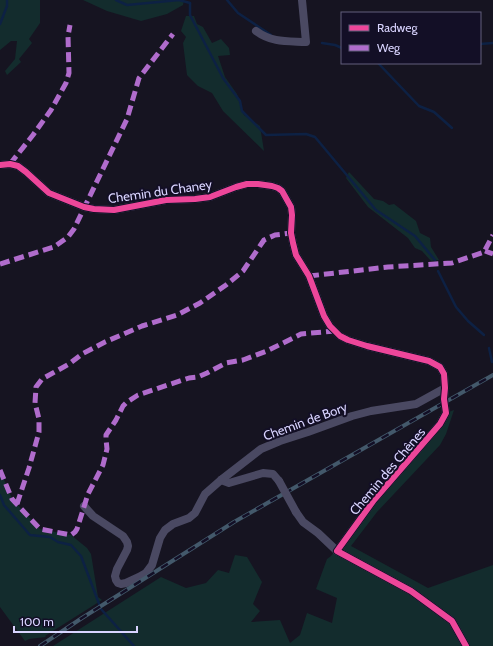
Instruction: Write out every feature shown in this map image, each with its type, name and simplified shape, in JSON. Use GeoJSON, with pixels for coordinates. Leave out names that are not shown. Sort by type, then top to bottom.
{"type":"FeatureCollection","features":[{"type":"Feature","properties":{"kind":"street"},"geometry":{"type":"LineString","coordinates":[[256,32],[275,40],[306,42],[302,0]]}},
{"type":"Feature","properties":{"kind":"street","name":"Chemin du Chaney"},"geometry":{"type":"LineString","coordinates":[[0,165],[10,164],[18,166],[49,194],[84,208],[94,209],[114,210],[166,200],[210,197],[247,184],[258,184],[278,188],[282,191],[291,207],[291,233],[296,255],[309,276],[324,316],[330,326],[340,336],[348,340],[418,358],[440,367],[444,374],[445,385]]}},
{"type":"Feature","properties":{"kind":"street","name":"Chemin de Bory"},"geometry":{"type":"LineString","coordinates":[[84,506],[94,516],[123,536],[127,542],[127,550],[117,568],[115,576],[118,583],[126,583],[139,577],[150,569],[160,538],[165,530],[172,524],[189,518],[205,494],[261,449],[352,416],[371,411],[416,404],[445,385]]}},
{"type":"Feature","properties":{"kind":"street","name":"Chemin des Chênes"},"geometry":{"type":"LineString","coordinates":[[337,551],[374,500],[440,424],[446,413],[444,399],[445,385]]}},
{"type":"Feature","properties":{"kind":"street"},"geometry":{"type":"LineString","coordinates":[[221,480],[229,483],[263,472],[273,474],[279,481],[303,522],[318,533],[337,551],[411,591],[452,621],[466,646]]}},
{"type":"Feature","properties":{"kind":"green space"},"geometry":{"type":"Polygon","coordinates":[[[0,0],[40,0],[40,23],[29,39],[32,43],[19,59],[21,62],[7,75],[5,71],[15,59],[17,41],[11,41],[0,50],[0,0]]]}},
{"type":"Feature","properties":{"kind":"green space"},"geometry":{"type":"Polygon","coordinates":[[[83,0],[184,0],[183,5],[167,14],[141,21],[107,11],[83,0]]]}},
{"type":"Feature","properties":{"kind":"green space"},"geometry":{"type":"Polygon","coordinates":[[[186,16],[194,16],[197,24],[203,27],[212,43],[221,39],[229,48],[230,55],[218,56],[225,77],[237,94],[244,115],[260,126],[264,151],[223,111],[212,93],[198,86],[187,75],[183,43],[186,37],[181,31],[186,16]]]}},
{"type":"Feature","properties":{"kind":"green space"},"geometry":{"type":"Polygon","coordinates":[[[349,172],[374,199],[383,201],[389,205],[394,204],[416,221],[420,233],[430,238],[431,247],[439,260],[431,261],[422,251],[415,248],[408,238],[368,207],[346,178],[349,172]]]}},
{"type":"Feature","properties":{"kind":"green space"},"geometry":{"type":"Polygon","coordinates":[[[454,410],[446,434],[440,445],[377,512],[351,546],[428,588],[493,565],[493,646],[53,646],[161,577],[186,588],[206,583],[218,570],[229,573],[235,555],[247,557],[262,582],[253,604],[260,611],[251,622],[280,620],[290,643],[300,635],[307,613],[332,623],[337,598],[316,589],[327,559],[331,556],[374,500],[446,413],[454,410]]]}},
{"type":"Feature","properties":{"kind":"green space"},"geometry":{"type":"Polygon","coordinates":[[[0,470],[12,499],[40,529],[71,535],[87,548],[91,554],[98,597],[102,600],[45,636],[46,637],[29,639],[25,641],[0,607],[0,470]]]}},
{"type":"Feature","properties":{"kind":"waterway"},"geometry":{"type":"LineString","coordinates":[[0,24],[7,6],[7,0]]}},
{"type":"Feature","properties":{"kind":"waterway"},"geometry":{"type":"LineString","coordinates":[[116,0],[127,5],[179,0],[190,3]]}},
{"type":"Feature","properties":{"kind":"waterway"},"geometry":{"type":"LineString","coordinates":[[227,0],[238,13],[271,35]]}},
{"type":"Feature","properties":{"kind":"waterway"},"geometry":{"type":"LineString","coordinates":[[190,3],[190,15],[223,78],[240,101],[242,111],[266,135],[306,134],[315,137],[376,210],[415,236],[435,260]]}},
{"type":"Feature","properties":{"kind":"waterway"},"geometry":{"type":"LineString","coordinates":[[322,43],[341,48]]}},
{"type":"Feature","properties":{"kind":"waterway"},"geometry":{"type":"LineString","coordinates":[[481,44],[493,43]]}},
{"type":"Feature","properties":{"kind":"waterway"},"geometry":{"type":"LineString","coordinates":[[379,64],[419,106],[434,112],[452,128]]}},
{"type":"Feature","properties":{"kind":"waterway"},"geometry":{"type":"LineString","coordinates":[[438,271],[456,307],[468,321],[484,335]]}},
{"type":"Feature","properties":{"kind":"waterway"},"geometry":{"type":"LineString","coordinates":[[489,348],[492,362]]}},
{"type":"Feature","properties":{"kind":"waterway"},"geometry":{"type":"LineString","coordinates":[[0,495],[4,505],[30,535],[50,537],[58,542],[71,545],[81,556],[101,609],[134,646]]}},
{"type":"Feature","properties":{"kind":"railway"},"geometry":{"type":"LineString","coordinates":[[40,646],[234,522],[493,375]]}},
{"type":"Feature","properties":{"kind":"marked path"},"geometry":{"type":"LineString","coordinates":[[10,164],[51,110],[66,83],[69,73],[68,36],[70,25]]}},
{"type":"Feature","properties":{"kind":"marked path"},"geometry":{"type":"LineString","coordinates":[[0,264],[54,247],[68,237],[74,229],[127,119],[139,78],[173,34]]}},
{"type":"Feature","properties":{"kind":"marked path"},"geometry":{"type":"LineString","coordinates":[[17,504],[39,432],[39,419],[35,403],[36,387],[42,379],[69,364],[82,354],[105,342],[142,326],[177,315],[200,303],[243,271],[264,240],[275,235],[291,233]]}},
{"type":"Feature","properties":{"kind":"marked path"},"geometry":{"type":"LineString","coordinates":[[309,276],[388,267],[452,263],[484,252],[493,235]]}},
{"type":"Feature","properties":{"kind":"marked path"},"geometry":{"type":"LineString","coordinates":[[485,251],[493,254]]}},
{"type":"Feature","properties":{"kind":"marked path"},"geometry":{"type":"LineString","coordinates":[[0,470],[12,499],[40,529],[71,535],[77,529],[88,494],[103,465],[107,449],[106,435],[123,406],[127,402],[138,395],[189,378],[198,377],[226,363],[243,360],[267,351],[301,334],[335,331]]}},
{"type":"Feature","properties":{"kind":"cycle path"},"geometry":{"type":"LineString","coordinates":[[0,165],[10,164],[18,166],[49,193],[84,207],[94,209],[114,210],[166,200],[210,197],[247,184],[272,186],[282,191],[291,207],[291,233],[296,255],[309,276],[324,316],[330,326],[340,336],[348,340],[429,361],[440,367],[444,374],[444,399],[446,413],[440,424],[374,500],[337,551],[411,591],[452,621],[466,646]]}}]}
